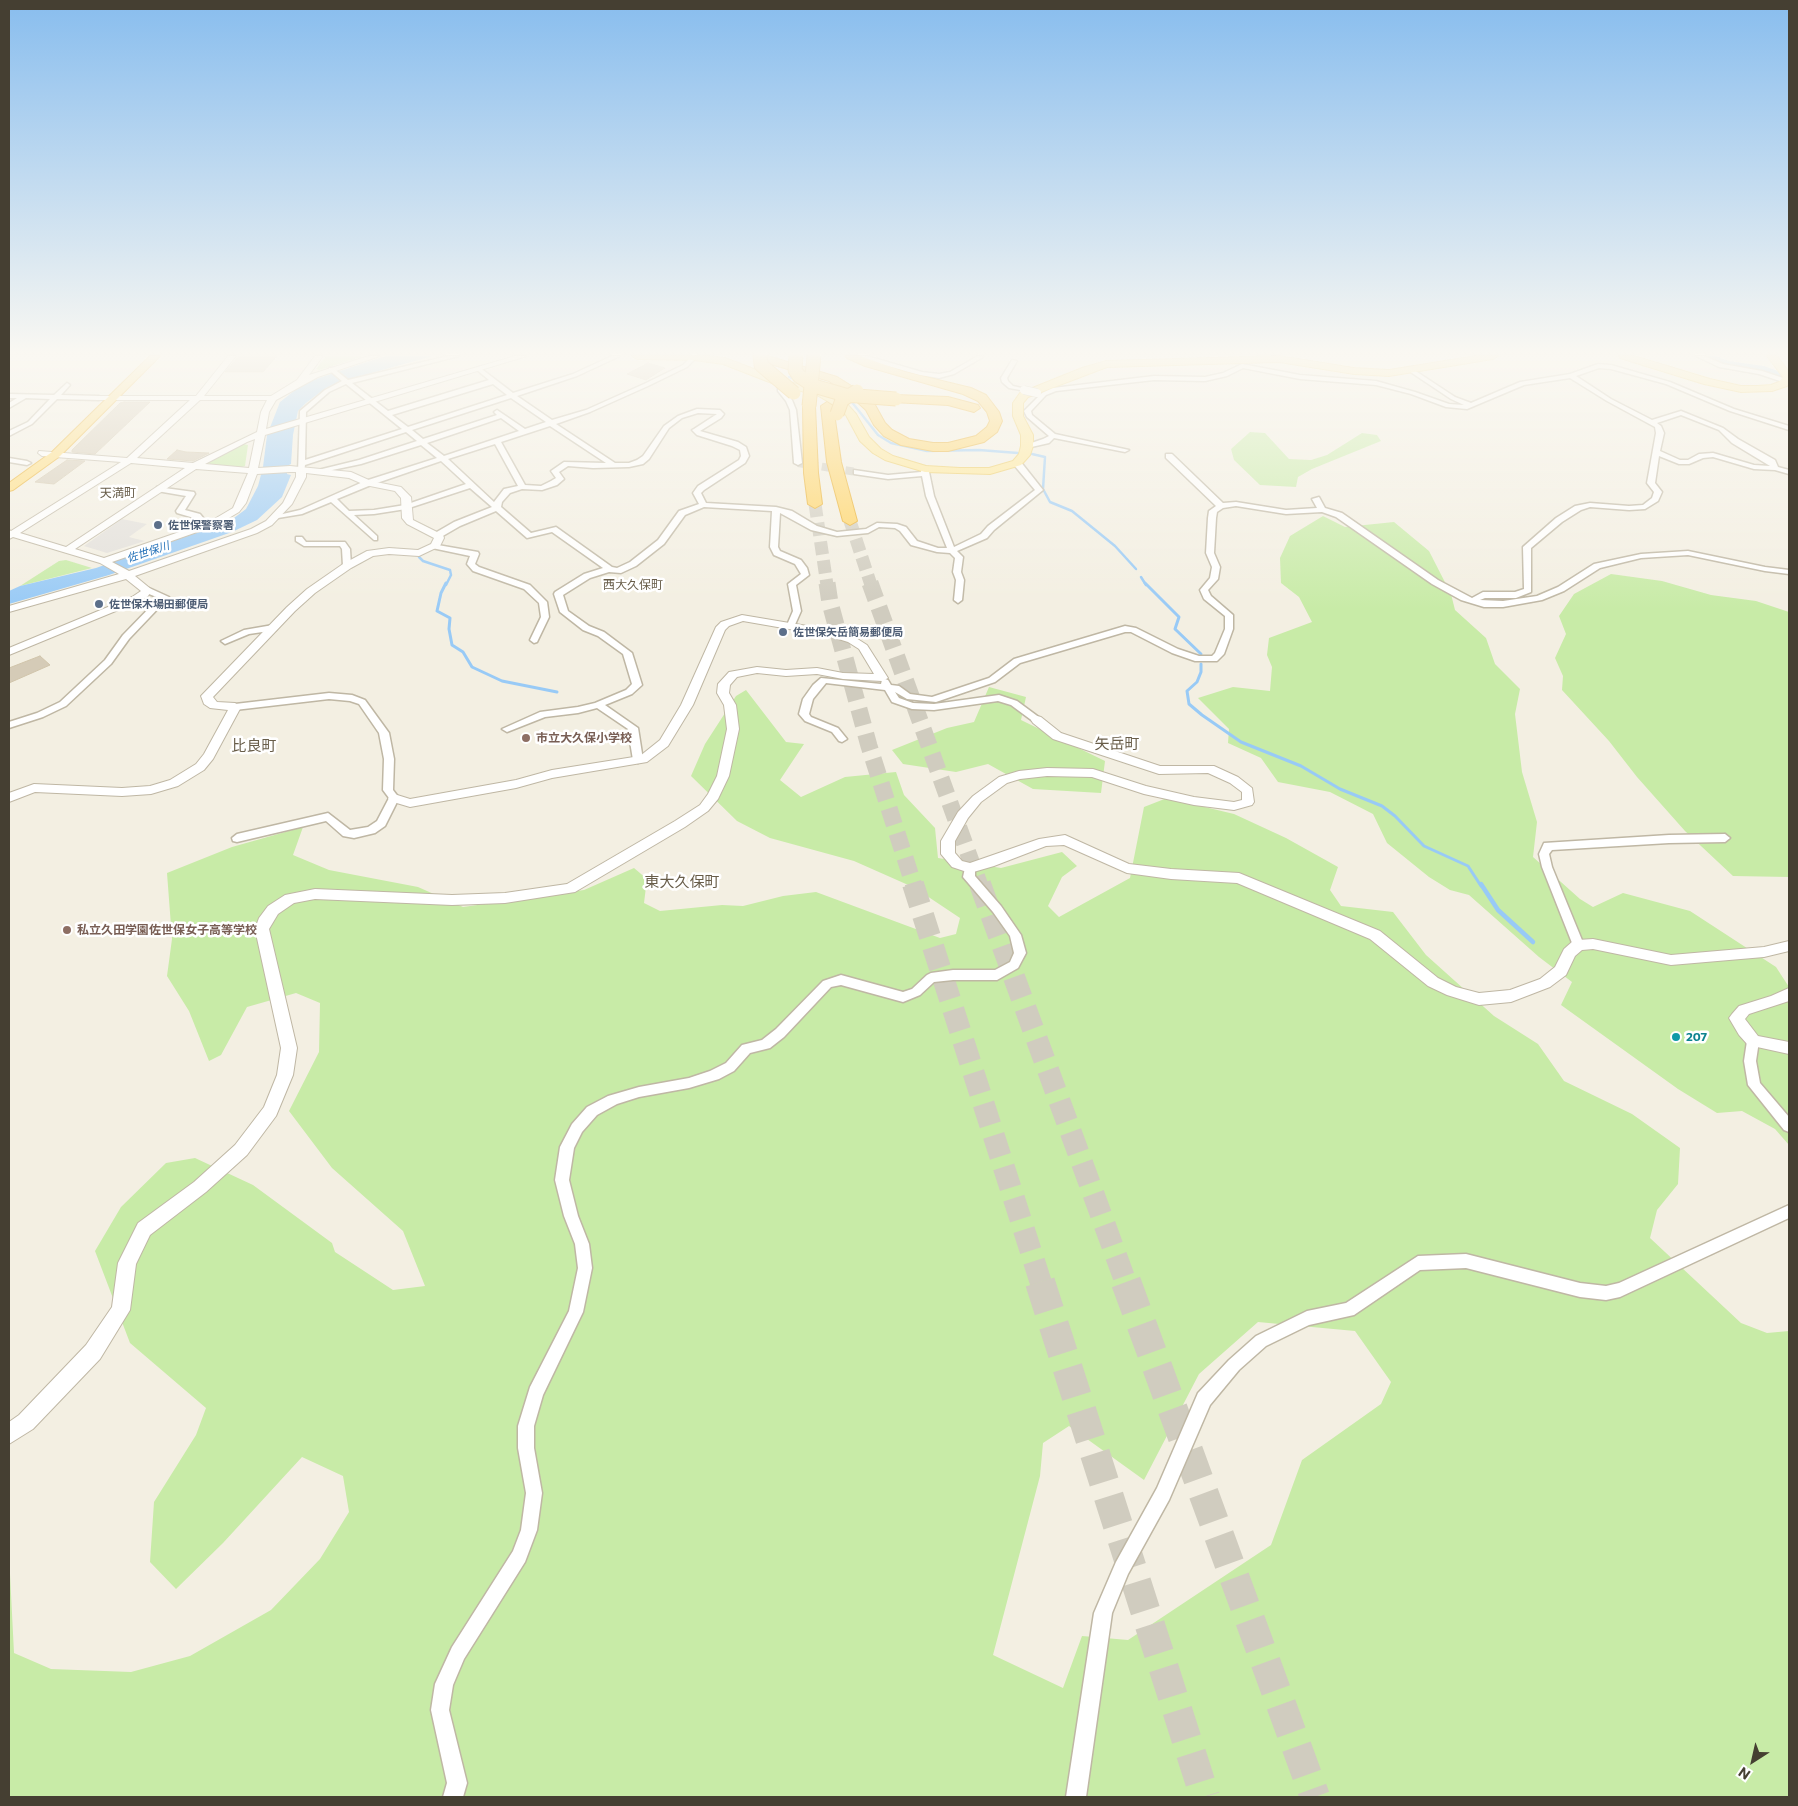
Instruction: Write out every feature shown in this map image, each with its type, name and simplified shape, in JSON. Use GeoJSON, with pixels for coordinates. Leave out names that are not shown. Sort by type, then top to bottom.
{"type":"FeatureCollection","features":[{"type":"Feature","properties":{"kind":"highway"},"geometry":{"type":"LineString","coordinates":[[9,476],[42,453],[55,440]]}},
{"type":"Feature","properties":{"kind":"highway"},"geometry":{"type":"LineString","coordinates":[[9,488],[56,454],[70,440]]}},
{"type":"Feature","properties":{"kind":"highway"},"geometry":{"type":"LineString","coordinates":[[806,440],[815,504]]}},
{"type":"Feature","properties":{"kind":"highway"},"geometry":{"type":"LineString","coordinates":[[810,440],[811,472]]}},
{"type":"Feature","properties":{"kind":"highway"},"geometry":{"type":"LineString","coordinates":[[837,440],[846,482],[846,506],[850,522]]}},
{"type":"Feature","properties":{"kind":"highway"},"geometry":{"type":"LineString","coordinates":[[901,440],[918,445],[948,447],[975,440]]}},
{"type":"Feature","properties":{"kind":"highway"},"geometry":{"type":"LineString","coordinates":[[931,440],[946,442],[955,440]]}},
{"type":"Feature","properties":{"kind":"main road"},"geometry":{"type":"LineString","coordinates":[[865,440],[877,451],[889,458],[925,472],[990,471],[1017,463],[1024,455],[1028,446],[1027,440]]}},
{"type":"Feature","properties":{"kind":"street"},"geometry":{"type":"LineString","coordinates":[[10,535],[129,461],[152,440]]}},
{"type":"Feature","properties":{"kind":"street"},"geometry":{"type":"LineString","coordinates":[[67,550],[193,467],[243,440]]}},
{"type":"Feature","properties":{"kind":"street"},"geometry":{"type":"LineString","coordinates":[[106,562],[206,526],[236,510],[241,504],[257,471],[262,440]]}},
{"type":"Feature","properties":{"kind":"street"},"geometry":{"type":"LineString","coordinates":[[9,609],[232,540],[269,523],[278,516],[295,491],[301,476],[301,440]]}},
{"type":"Feature","properties":{"kind":"street"},"geometry":{"type":"LineString","coordinates":[[42,453],[257,471],[301,467],[378,440]]}},
{"type":"Feature","properties":{"kind":"street"},"geometry":{"type":"LineString","coordinates":[[318,472],[361,462],[426,440]]}},
{"type":"Feature","properties":{"kind":"street"},"geometry":{"type":"LineString","coordinates":[[278,516],[302,512],[368,483],[496,440]]}},
{"type":"Feature","properties":{"kind":"street"},"geometry":{"type":"LineString","coordinates":[[497,440],[522,487]]}},
{"type":"Feature","properties":{"kind":"street"},"geometry":{"type":"LineString","coordinates":[[577,440],[613,465]]}},
{"type":"Feature","properties":{"kind":"street"},"geometry":{"type":"LineString","coordinates":[[497,508],[498,502],[507,491],[522,487],[542,488],[554,483],[560,479],[555,471],[567,464],[594,466],[629,465],[640,462],[646,457],[657,440]]}},
{"type":"Feature","properties":{"kind":"street"},"geometry":{"type":"LineString","coordinates":[[703,505],[697,493],[701,488],[742,461],[744,456],[743,449],[735,444],[722,440]]}},
{"type":"Feature","properties":{"kind":"street"},"geometry":{"type":"LineString","coordinates":[[796,440],[798,463]]}},
{"type":"Feature","properties":{"kind":"street"},"geometry":{"type":"LineString","coordinates":[[1028,446],[1047,440]]}},
{"type":"Feature","properties":{"kind":"street"},"geometry":{"type":"LineString","coordinates":[[1075,440],[1124,450]]}},
{"type":"Feature","properties":{"kind":"street"},"geometry":{"type":"LineString","coordinates":[[1473,601],[1483,595],[1516,595],[1528,590],[1527,547],[1559,520],[1578,508],[1590,505],[1629,508],[1644,507],[1655,499],[1658,492],[1651,483],[1658,440]]}},
{"type":"Feature","properties":{"kind":"street"},"geometry":{"type":"LineString","coordinates":[[1734,440],[1772,462],[1775,468]]}},
{"type":"Feature","properties":{"kind":"street"},"geometry":{"type":"LineString","coordinates":[[421,442],[442,458],[530,536],[553,530],[609,569],[618,572],[633,564],[661,542],[682,513],[703,505],[776,509],[789,513],[814,528],[837,534],[868,530],[877,525],[897,526],[903,530],[914,544],[936,550],[952,551],[984,536],[991,528],[1039,490],[1017,463]]}},
{"type":"Feature","properties":{"kind":"street"},"geometry":{"type":"LineString","coordinates":[[1656,452],[1679,462],[1689,462],[1702,456],[1712,456],[1754,467],[1775,468],[1789,472]]}},
{"type":"Feature","properties":{"kind":"street"},"geometry":{"type":"LineString","coordinates":[[1169,456],[1221,506]]}},
{"type":"Feature","properties":{"kind":"street"},"geometry":{"type":"LineString","coordinates":[[9,460],[27,463]]}},
{"type":"Feature","properties":{"kind":"street"},"geometry":{"type":"LineString","coordinates":[[301,467],[318,472],[351,475],[368,483],[398,489],[406,497],[406,518],[410,522],[437,540],[475,554],[471,564],[476,568],[527,586],[543,602],[545,617],[534,640]]}},
{"type":"Feature","properties":{"kind":"street"},"geometry":{"type":"LineString","coordinates":[[857,472],[888,477],[925,472],[936,512],[952,551],[959,557],[957,572],[960,580],[958,600]]}},
{"type":"Feature","properties":{"kind":"street"},"geometry":{"type":"LineString","coordinates":[[347,513],[374,512],[406,507],[471,484]]}},
{"type":"Feature","properties":{"kind":"street"},"geometry":{"type":"LineString","coordinates":[[160,489],[191,494],[180,510],[197,516],[206,526]]}},
{"type":"Feature","properties":{"kind":"street"},"geometry":{"type":"LineString","coordinates":[[332,499],[374,538]]}},
{"type":"Feature","properties":{"kind":"street"},"geometry":{"type":"LineString","coordinates":[[1316,499],[1322,510]]}},
{"type":"Feature","properties":{"kind":"street"},"geometry":{"type":"LineString","coordinates":[[9,1434],[26,1422],[93,1352],[121,1310],[127,1263],[144,1230],[200,1187],[241,1150],[270,1111],[285,1075],[289,1048],[262,929],[264,922],[273,910],[290,899],[315,894],[452,900],[506,898],[570,889],[588,880],[704,808],[714,796],[723,776],[733,728],[730,705],[723,693],[724,684],[733,674],[757,670],[786,673],[817,671],[885,682],[908,696],[933,700],[992,680],[1017,661],[1125,629],[1133,630],[1175,651],[1198,659],[1214,658],[1219,654],[1229,629],[1229,615],[1206,597],[1204,590],[1214,579],[1216,567],[1210,554],[1212,518],[1214,511],[1221,506],[1236,504],[1286,512],[1322,510],[1339,515],[1435,582],[1464,598],[1484,604],[1503,604],[1539,598],[1561,589],[1597,566],[1614,561],[1667,554],[1688,553],[1789,572]]}},
{"type":"Feature","properties":{"kind":"street"},"geometry":{"type":"LineString","coordinates":[[497,508],[437,540],[420,553],[389,551],[371,553],[347,566],[311,591],[208,696],[208,701],[214,705],[236,708],[329,696],[352,698],[362,702],[384,733],[389,759],[388,790],[394,798],[410,803],[516,784],[552,774],[638,760],[650,755],[664,744],[687,705],[720,629],[725,624],[742,618],[791,625],[831,633],[852,640],[863,647],[895,700],[912,706],[934,708],[982,699],[999,698],[1014,704],[1056,736],[1158,770],[1210,769],[1234,780],[1248,791],[1248,802],[1234,806],[1194,801],[1144,790],[1093,773],[1047,772],[1019,775],[1003,780],[977,799],[953,828],[948,841],[948,854],[957,864],[970,868],[996,861],[1044,842],[1064,840],[1127,868],[1171,874],[1239,878],[1375,935],[1433,982],[1479,1000],[1510,996],[1545,983],[1561,971],[1569,953],[1578,945],[1593,944],[1671,960],[1764,952],[1789,946]]}},
{"type":"Feature","properties":{"kind":"street"},"geometry":{"type":"LineString","coordinates":[[776,509],[774,547],[777,552],[798,562],[804,568],[805,575],[792,584],[797,611],[791,625]]}},
{"type":"Feature","properties":{"kind":"street"},"geometry":{"type":"LineString","coordinates":[[9,725],[40,715],[63,704],[108,662],[126,637],[165,597],[147,590],[126,573],[106,562],[10,535]]}},
{"type":"Feature","properties":{"kind":"street"},"geometry":{"type":"LineString","coordinates":[[299,539],[304,544],[342,544],[346,549],[347,566]]}},
{"type":"Feature","properties":{"kind":"street"},"geometry":{"type":"LineString","coordinates":[[506,729],[543,714],[578,710],[598,705],[629,692],[637,685],[627,653],[601,634],[586,628],[564,612],[558,594],[586,576],[609,569]]}},
{"type":"Feature","properties":{"kind":"street"},"geometry":{"type":"LineString","coordinates":[[9,652],[136,598],[147,590]]}},
{"type":"Feature","properties":{"kind":"street"},"geometry":{"type":"LineString","coordinates":[[225,641],[246,632],[273,628]]}},
{"type":"Feature","properties":{"kind":"street"},"geometry":{"type":"LineString","coordinates":[[842,739],[835,730],[808,718],[804,714],[808,699],[816,687],[824,680],[885,682]]}},
{"type":"Feature","properties":{"kind":"street"},"geometry":{"type":"LineString","coordinates":[[598,705],[633,728],[638,760]]}},
{"type":"Feature","properties":{"kind":"street"},"geometry":{"type":"LineString","coordinates":[[9,798],[34,788],[122,792],[151,790],[174,783],[200,767],[209,756],[236,708]]}},
{"type":"Feature","properties":{"kind":"street"},"geometry":{"type":"LineString","coordinates":[[237,838],[328,817],[347,833],[354,834],[371,830],[381,823],[394,798]]}},
{"type":"Feature","properties":{"kind":"street"},"geometry":{"type":"LineString","coordinates":[[1578,945],[1547,867],[1544,854],[1548,846],[1552,844],[1724,838]]}},
{"type":"Feature","properties":{"kind":"street"},"geometry":{"type":"LineString","coordinates":[[453,1797],[457,1783],[440,1710],[444,1684],[458,1653],[519,1556],[529,1530],[534,1493],[526,1448],[526,1426],[536,1393],[576,1312],[585,1268],[582,1244],[571,1216],[562,1180],[567,1147],[577,1128],[592,1111],[613,1100],[639,1092],[689,1083],[714,1075],[730,1067],[746,1049],[766,1044],[780,1033],[827,984],[841,980],[903,997],[916,992],[931,978],[953,975],[997,976],[1014,965],[1020,953],[1015,935],[997,909],[980,892],[969,877],[970,868]]}},
{"type":"Feature","properties":{"kind":"street"},"geometry":{"type":"LineString","coordinates":[[1789,994],[1775,1001],[1744,1010],[1737,1018],[1753,1041],[1789,1048]]}},
{"type":"Feature","properties":{"kind":"street"},"geometry":{"type":"LineString","coordinates":[[1753,1041],[1750,1061],[1754,1085],[1789,1126]]}},
{"type":"Feature","properties":{"kind":"street"},"geometry":{"type":"LineString","coordinates":[[1076,1797],[1103,1613],[1122,1568],[1163,1494],[1204,1399],[1234,1365],[1261,1341],[1307,1318],[1349,1310],[1418,1263],[1466,1260],[1580,1290],[1606,1293],[1620,1290],[1789,1211]]}},
{"type":"Feature","properties":{"kind":"green space"},"geometry":{"type":"Polygon","coordinates":[[[1241,440],[1272,440],[1289,459],[1311,460],[1327,455],[1350,440],[1381,441],[1312,469],[1298,477],[1296,487],[1260,485],[1234,460],[1231,449],[1241,440]]]}},
{"type":"Feature","properties":{"kind":"green space"},"geometry":{"type":"Polygon","coordinates":[[[243,444],[248,445],[245,466],[239,468],[210,465],[208,462],[243,444]]]}},
{"type":"Feature","properties":{"kind":"green space"},"geometry":{"type":"Polygon","coordinates":[[[1323,516],[1345,527],[1394,522],[1429,551],[1451,594],[1455,610],[1486,638],[1495,664],[1520,689],[1515,714],[1522,772],[1537,822],[1533,857],[1580,899],[1593,907],[1623,893],[1690,911],[1776,967],[1789,987],[1789,1145],[1775,1129],[1742,1111],[1717,1113],[1678,1089],[1561,1005],[1572,982],[1539,957],[1469,895],[1450,890],[1429,877],[1387,843],[1373,814],[1330,792],[1278,782],[1261,758],[1228,743],[1229,729],[1198,698],[1233,687],[1270,691],[1272,667],[1267,655],[1269,638],[1312,622],[1299,597],[1281,583],[1280,558],[1290,536],[1323,516]]]}},
{"type":"Feature","properties":{"kind":"green space"},"geometry":{"type":"Polygon","coordinates":[[[66,560],[92,568],[20,586],[59,561],[66,560]]]}},
{"type":"Feature","properties":{"kind":"green space"},"geometry":{"type":"Polygon","coordinates":[[[1611,574],[1662,581],[1711,595],[1756,601],[1789,612],[1789,877],[1733,876],[1685,831],[1637,777],[1609,741],[1562,690],[1563,676],[1555,658],[1566,634],[1559,616],[1574,594],[1611,574]]]}},
{"type":"Feature","properties":{"kind":"green space"},"geometry":{"type":"Polygon","coordinates":[[[989,687],[1026,697],[1021,720],[1105,761],[1101,793],[1033,789],[988,764],[956,772],[903,764],[892,750],[947,728],[974,722],[989,687]]]}},
{"type":"Feature","properties":{"kind":"green space"},"geometry":{"type":"Polygon","coordinates":[[[746,690],[786,742],[804,744],[780,780],[801,797],[845,777],[896,772],[904,795],[935,828],[938,858],[1001,868],[1062,852],[1077,866],[1062,877],[1048,906],[1059,917],[1130,878],[1144,807],[1167,798],[1234,814],[1286,838],[1338,867],[1330,890],[1341,906],[1393,912],[1426,955],[1494,1016],[1538,1044],[1564,1081],[1632,1114],[1680,1148],[1678,1184],[1657,1210],[1650,1238],[1741,1323],[1767,1333],[1789,1331],[1789,1797],[9,1797],[9,1554],[14,1653],[51,1669],[131,1672],[190,1656],[271,1610],[320,1559],[349,1512],[343,1476],[302,1457],[223,1543],[176,1589],[150,1562],[154,1502],[196,1435],[206,1408],[130,1343],[95,1251],[121,1207],[166,1163],[195,1158],[253,1185],[332,1243],[335,1252],[393,1290],[425,1286],[403,1231],[332,1168],[289,1111],[319,1052],[320,1003],[296,993],[247,1007],[221,1055],[209,1061],[189,1011],[167,976],[172,939],[167,873],[232,847],[303,827],[293,855],[329,870],[418,887],[463,907],[584,890],[634,868],[647,879],[644,903],[660,911],[722,905],[743,906],[783,896],[816,892],[940,938],[956,934],[960,918],[915,888],[854,861],[770,838],[737,821],[691,776],[705,744],[736,696],[746,690]],[[1258,1322],[1199,1374],[1144,1480],[1069,1426],[1043,1443],[1040,1476],[993,1655],[1063,1688],[1082,1636],[1128,1640],[1271,1545],[1302,1460],[1381,1404],[1391,1382],[1355,1331],[1258,1322]]]}},
{"type":"Feature","properties":{"kind":"shaded area"},"geometry":{"type":"Polygon","coordinates":[[[122,519],[147,524],[129,537],[145,541],[107,553],[84,546],[122,519]]]}},
{"type":"Feature","properties":{"kind":"water","name":"佐世保川"},"geometry":{"type":"Polygon","coordinates":[[[266,440],[293,440],[291,464],[287,466],[287,474],[291,475],[282,497],[257,520],[232,532],[109,575],[9,604],[9,591],[20,586],[96,568],[230,521],[246,509],[258,486],[263,467],[266,440]]]}},
{"type":"Feature","properties":{"kind":"building"},"geometry":{"type":"Polygon","coordinates":[[[82,440],[110,440],[95,454],[72,452],[82,440]]]}},
{"type":"Feature","properties":{"kind":"building"},"geometry":{"type":"Polygon","coordinates":[[[177,450],[209,453],[193,461],[167,459],[177,450]]]}},
{"type":"Feature","properties":{"kind":"building"},"geometry":{"type":"Polygon","coordinates":[[[67,460],[85,461],[54,484],[35,482],[67,460]]]}},
{"type":"Feature","properties":{"kind":"building"},"geometry":{"type":"Polygon","coordinates":[[[40,656],[50,665],[9,683],[9,668],[40,656]]]}},
{"type":"Feature","properties":{"kind":"waterway"},"geometry":{"type":"LineString","coordinates":[[887,440],[927,451],[979,450],[1018,453]]}},
{"type":"Feature","properties":{"kind":"waterway"},"geometry":{"type":"LineString","coordinates":[[1032,454],[1045,457],[1043,489],[1050,502],[1072,511],[1115,546],[1136,569]]}},
{"type":"Feature","properties":{"kind":"waterway"},"geometry":{"type":"LineString","coordinates":[[419,557],[423,561],[450,570],[451,575],[446,585]]}},
{"type":"Feature","properties":{"kind":"waterway"},"geometry":{"type":"LineString","coordinates":[[1141,577],[1146,585]]}},
{"type":"Feature","properties":{"kind":"waterway"},"geometry":{"type":"LineString","coordinates":[[446,583],[441,593],[437,611],[450,618],[449,629],[452,645],[463,652],[472,667],[502,681],[557,692]]}},
{"type":"Feature","properties":{"kind":"waterway"},"geometry":{"type":"LineString","coordinates":[[1145,583],[1179,617],[1175,629],[1201,654]]}},
{"type":"Feature","properties":{"kind":"waterway"},"geometry":{"type":"LineString","coordinates":[[1201,664],[1201,672],[1197,682],[1187,691],[1189,704],[1202,715],[1241,742],[1301,766],[1340,789],[1382,806],[1395,816],[1424,846],[1468,866],[1481,886]]}},
{"type":"Feature","properties":{"kind":"waterway"},"geometry":{"type":"LineString","coordinates":[[1481,884],[1498,910],[1533,942]]}},
{"type":"Feature","properties":{"kind":"tunnel"},"geometry":{"type":"LineString","coordinates":[[798,463],[857,472]]}},
{"type":"Feature","properties":{"kind":"tunnel"},"geometry":{"type":"LineString","coordinates":[[815,504],[827,585]]}},
{"type":"Feature","properties":{"kind":"tunnel"},"geometry":{"type":"LineString","coordinates":[[850,521],[871,585]]}},
{"type":"Feature","properties":{"kind":"tunnel"},"geometry":{"type":"LineString","coordinates":[[827,583],[830,603],[869,746],[914,886]]}},
{"type":"Feature","properties":{"kind":"tunnel"},"geometry":{"type":"LineString","coordinates":[[870,583],[980,886]]}},
{"type":"Feature","properties":{"kind":"tunnel"},"geometry":{"type":"LineString","coordinates":[[913,884],[1041,1283]]}},
{"type":"Feature","properties":{"kind":"tunnel"},"geometry":{"type":"LineString","coordinates":[[980,884],[1126,1283]]}},
{"type":"Feature","properties":{"kind":"tunnel"},"geometry":{"type":"LineString","coordinates":[[1040,1282],[1205,1797]]}},
{"type":"Feature","properties":{"kind":"tunnel"},"geometry":{"type":"LineString","coordinates":[[1126,1282],[1315,1797]]}},
{"type":"Feature","properties":{"kind":"place","name":"佐世保警察署"},"geometry":{"type":"Point","coordinates":[158,525]}},
{"type":"Feature","properties":{"kind":"place","name":"佐世保木場田郵便局"},"geometry":{"type":"Point","coordinates":[99,604]}},
{"type":"Feature","properties":{"kind":"place","name":"佐世保矢岳簡易郵便局"},"geometry":{"type":"Point","coordinates":[783,632]}},
{"type":"Feature","properties":{"kind":"place","name":"市立大久保小学校"},"geometry":{"type":"Point","coordinates":[526,738]}},
{"type":"Feature","properties":{"kind":"place","name":"私立久田学園佐世保女子高等学校"},"geometry":{"type":"Point","coordinates":[67,930]}},
{"type":"Feature","properties":{"kind":"place","name":"207"},"geometry":{"type":"Point","coordinates":[1676,1037]}},
{"type":"Feature","properties":{"kind":"district","name":"天満町"},"geometry":{"type":"Point","coordinates":[118,493]}},
{"type":"Feature","properties":{"kind":"district","name":"西大久保町"},"geometry":{"type":"Point","coordinates":[633,585]}},
{"type":"Feature","properties":{"kind":"district","name":"矢岳町"},"geometry":{"type":"Point","coordinates":[1117,744]}},
{"type":"Feature","properties":{"kind":"district","name":"比良町"},"geometry":{"type":"Point","coordinates":[254,746]}},
{"type":"Feature","properties":{"kind":"district","name":"東大久保町"},"geometry":{"type":"Point","coordinates":[682,882]}}]}
